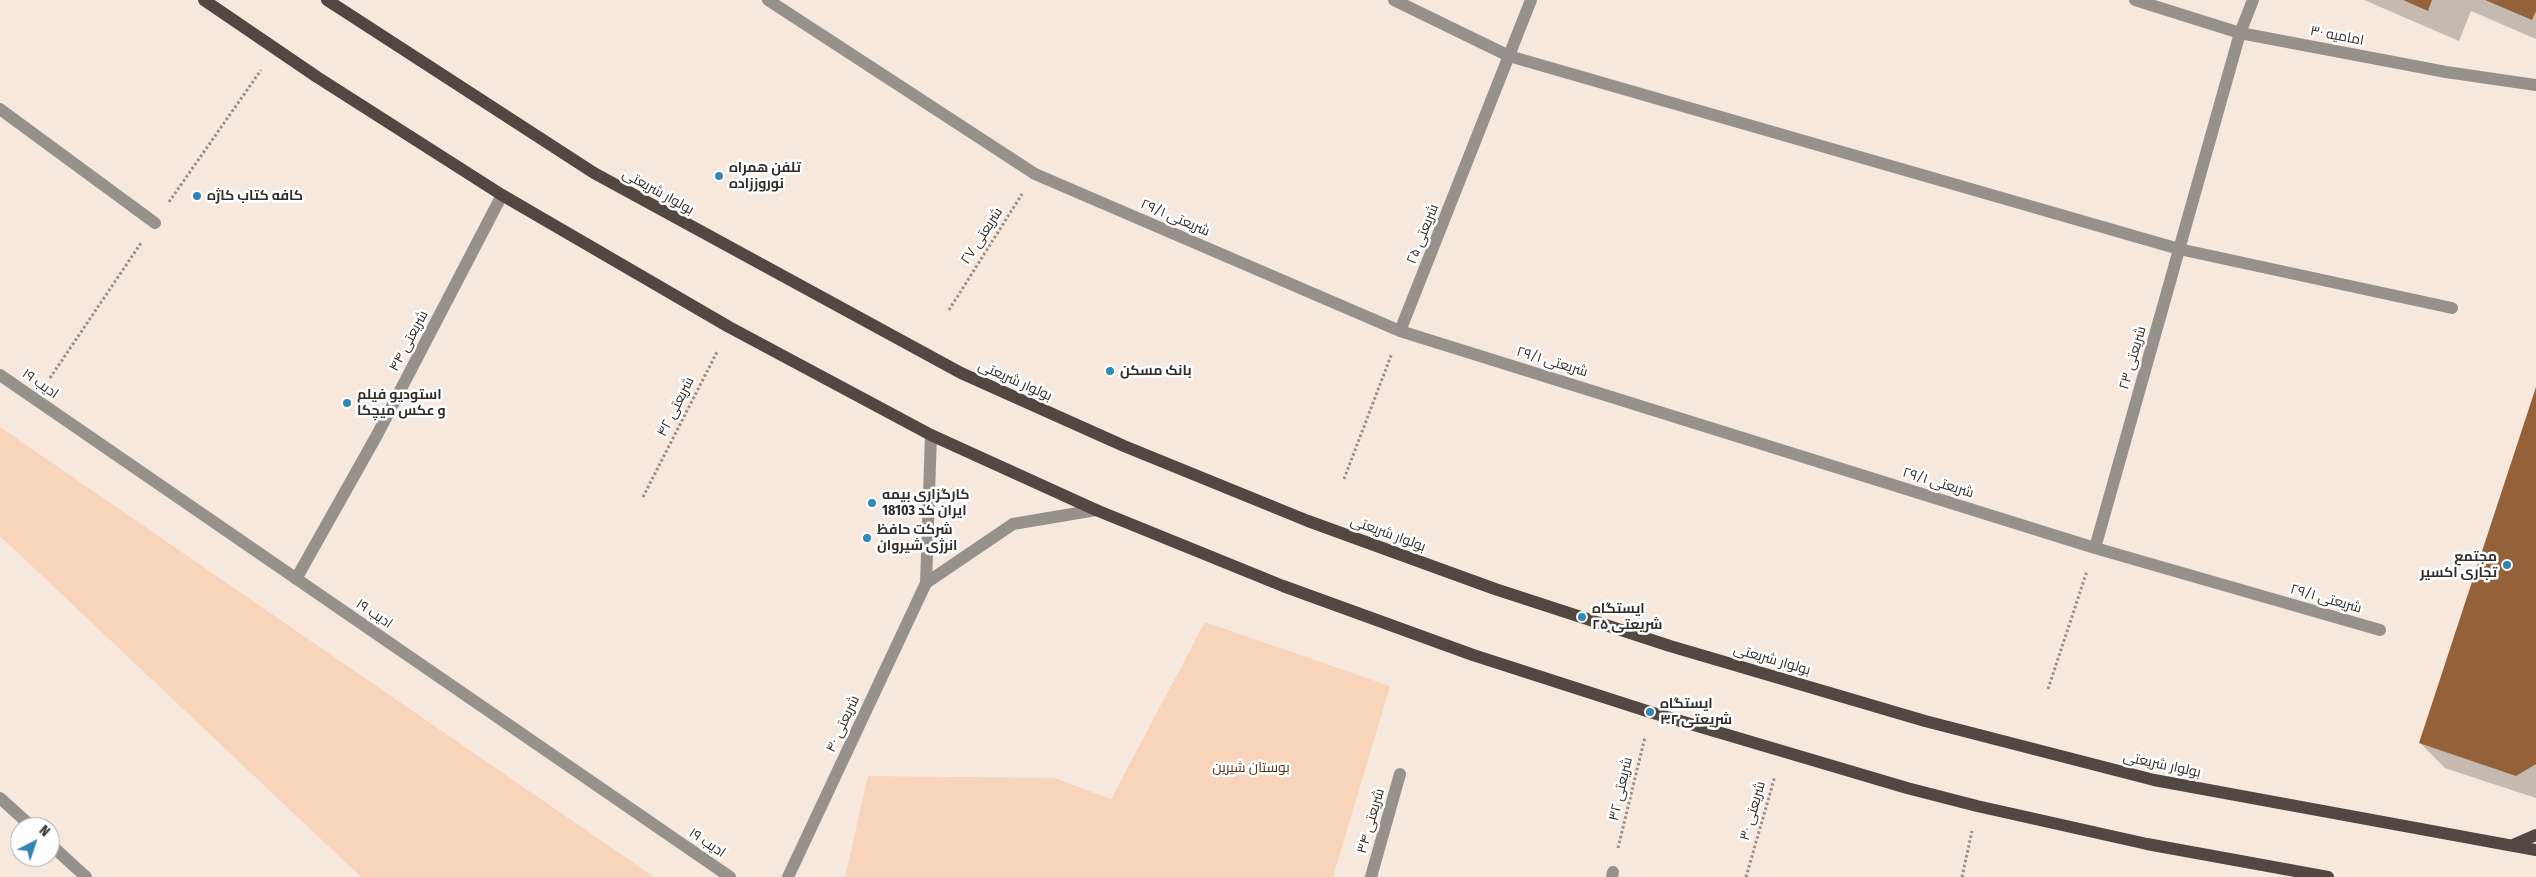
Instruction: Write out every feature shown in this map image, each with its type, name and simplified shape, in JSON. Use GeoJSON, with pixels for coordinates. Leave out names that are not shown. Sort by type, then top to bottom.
{"type":"FeatureCollection","features":[{"type":"Feature","properties":{"kind":"main road"},"geometry":{"type":"LineString","coordinates":[[204,0],[317,77],[502,195],[729,327],[930,435],[1096,510],[1283,586],[1473,655],[1650,712],[1977,806],[2147,844],[2328,877]]}},
{"type":"Feature","properties":{"kind":"main road","name":"بولوار شریعتی"},"geometry":{"type":"LineString","coordinates":[[327,0],[594,173],[961,373],[1124,446],[1308,521],[1504,592],[1670,646],[1925,721],[2154,780],[2536,850]]}},
{"type":"Feature","properties":{"kind":"main road"},"geometry":{"type":"LineString","coordinates":[[2512,845],[2536,835]]}},
{"type":"Feature","properties":{"kind":"street","name":"شریعتی ۲۹/۱"},"geometry":{"type":"LineString","coordinates":[[768,0],[1035,174],[1400,331],[2095,548],[2380,630]]}},
{"type":"Feature","properties":{"kind":"street"},"geometry":{"type":"LineString","coordinates":[[1394,0],[1509,56],[2179,250],[2452,308]]}},
{"type":"Feature","properties":{"kind":"street","name":"شریعتی ۲۵"},"geometry":{"type":"LineString","coordinates":[[1400,331],[1532,0]]}},
{"type":"Feature","properties":{"kind":"street","name":"امامیه ۳۰"},"geometry":{"type":"LineString","coordinates":[[2136,0],[2240,33],[2446,72],[2536,85]]}},
{"type":"Feature","properties":{"kind":"street","name":"شریعتی ۲۳"},"geometry":{"type":"LineString","coordinates":[[2095,548],[2240,33],[2253,0]]}},
{"type":"Feature","properties":{"kind":"street"},"geometry":{"type":"LineString","coordinates":[[0,109],[154,223]]}},
{"type":"Feature","properties":{"kind":"street","name":"شریعتی ۴۴"},"geometry":{"type":"LineString","coordinates":[[296,579],[377,435],[502,195]]}},
{"type":"Feature","properties":{"kind":"street","name":"ادیب ۱۹"},"geometry":{"type":"LineString","coordinates":[[0,375],[730,877]]}},
{"type":"Feature","properties":{"kind":"street","name":"شریعتی ۴۰"},"geometry":{"type":"LineString","coordinates":[[788,877],[926,583],[930,435]]}},
{"type":"Feature","properties":{"kind":"street"},"geometry":{"type":"LineString","coordinates":[[926,583],[1013,524],[1096,510]]}},
{"type":"Feature","properties":{"kind":"street","name":"شریعتی ۳۴"},"geometry":{"type":"LineString","coordinates":[[1371,877],[1400,774]]}},
{"type":"Feature","properties":{"kind":"street"},"geometry":{"type":"LineString","coordinates":[[0,798],[21,817]]}},
{"type":"Feature","properties":{"kind":"street"},"geometry":{"type":"LineString","coordinates":[[60,853],[86,877]]}},
{"type":"Feature","properties":{"kind":"path","name":"شریعتی ۲۷"},"geometry":{"type":"LineString","coordinates":[[949,310],[1035,174]]}},
{"type":"Feature","properties":{"kind":"path","name":"شریعتی ۴۲"},"geometry":{"type":"LineString","coordinates":[[644,497],[729,327]]}},
{"type":"Feature","properties":{"kind":"path"},"geometry":{"type":"LineString","coordinates":[[1344,479],[1400,331]]}},
{"type":"Feature","properties":{"kind":"path"},"geometry":{"type":"LineString","coordinates":[[2048,689],[2095,548]]}},
{"type":"Feature","properties":{"kind":"path","name":"شریعتی ۳۲"},"geometry":{"type":"LineString","coordinates":[[1612,874],[1650,712]]}},
{"type":"Feature","properties":{"kind":"path","name":"شریعتی ۳۰"},"geometry":{"type":"LineString","coordinates":[[1746,877],[1782,751]]}},
{"type":"Feature","properties":{"kind":"path"},"geometry":{"type":"LineString","coordinates":[[1962,877],[1977,806]]}},
{"type":"Feature","properties":{"kind":"green space"},"geometry":{"type":"Polygon","coordinates":[[[0,427],[654,877],[361,877],[0,536],[0,427]]]}},
{"type":"Feature","properties":{"kind":"green space","name":"بوستان شیرین"},"geometry":{"type":"Polygon","coordinates":[[[1205,622],[1390,686],[1333,877],[845,877],[868,776],[1054,778],[1111,799],[1205,622]]]}},
{"type":"Feature","properties":{"kind":"building"},"geometry":{"type":"Polygon","coordinates":[[[2403,0],[2432,0],[2428,11],[2403,0]]]}},
{"type":"Feature","properties":{"kind":"building"},"geometry":{"type":"Polygon","coordinates":[[[2485,0],[2536,0],[2536,11],[2532,20],[2485,0]]]}},
{"type":"Feature","properties":{"kind":"building","name":"مجتمع تجاری اکسیر"},"geometry":{"type":"Polygon","coordinates":[[[2536,387],[2536,764],[2516,776],[2419,743],[2536,387]]]}},
{"type":"Feature","properties":{"kind":"place","name":"تلفن همراه نوروززاده"},"geometry":{"type":"Point","coordinates":[719,176]}},
{"type":"Feature","properties":{"kind":"place","name":"کافه کتاب کاژه"},"geometry":{"type":"Point","coordinates":[197,196]}},
{"type":"Feature","properties":{"kind":"place","name":"بانک مسکن"},"geometry":{"type":"Point","coordinates":[1110,371]}},
{"type":"Feature","properties":{"kind":"place","name":"استودیو فیلم و عکس میچکا"},"geometry":{"type":"Point","coordinates":[347,403]}},
{"type":"Feature","properties":{"kind":"place","name":"کارگزاری بیمه ایران کد 18103"},"geometry":{"type":"Point","coordinates":[872,503]}},
{"type":"Feature","properties":{"kind":"place","name":"شرکت حافظ انرژی شیروان"},"geometry":{"type":"Point","coordinates":[867,538]}},
{"type":"Feature","properties":{"kind":"place","name":"مجتمع تجاری اکسیر"},"geometry":{"type":"Point","coordinates":[2507,565]}},
{"type":"Feature","properties":{"kind":"place","name":"ایستگاه شریعتی ۲۵"},"geometry":{"type":"Point","coordinates":[1582,617]}},
{"type":"Feature","properties":{"kind":"place","name":"ایستگاه شریعتی ۳۲"},"geometry":{"type":"Point","coordinates":[1650,712]}}]}
